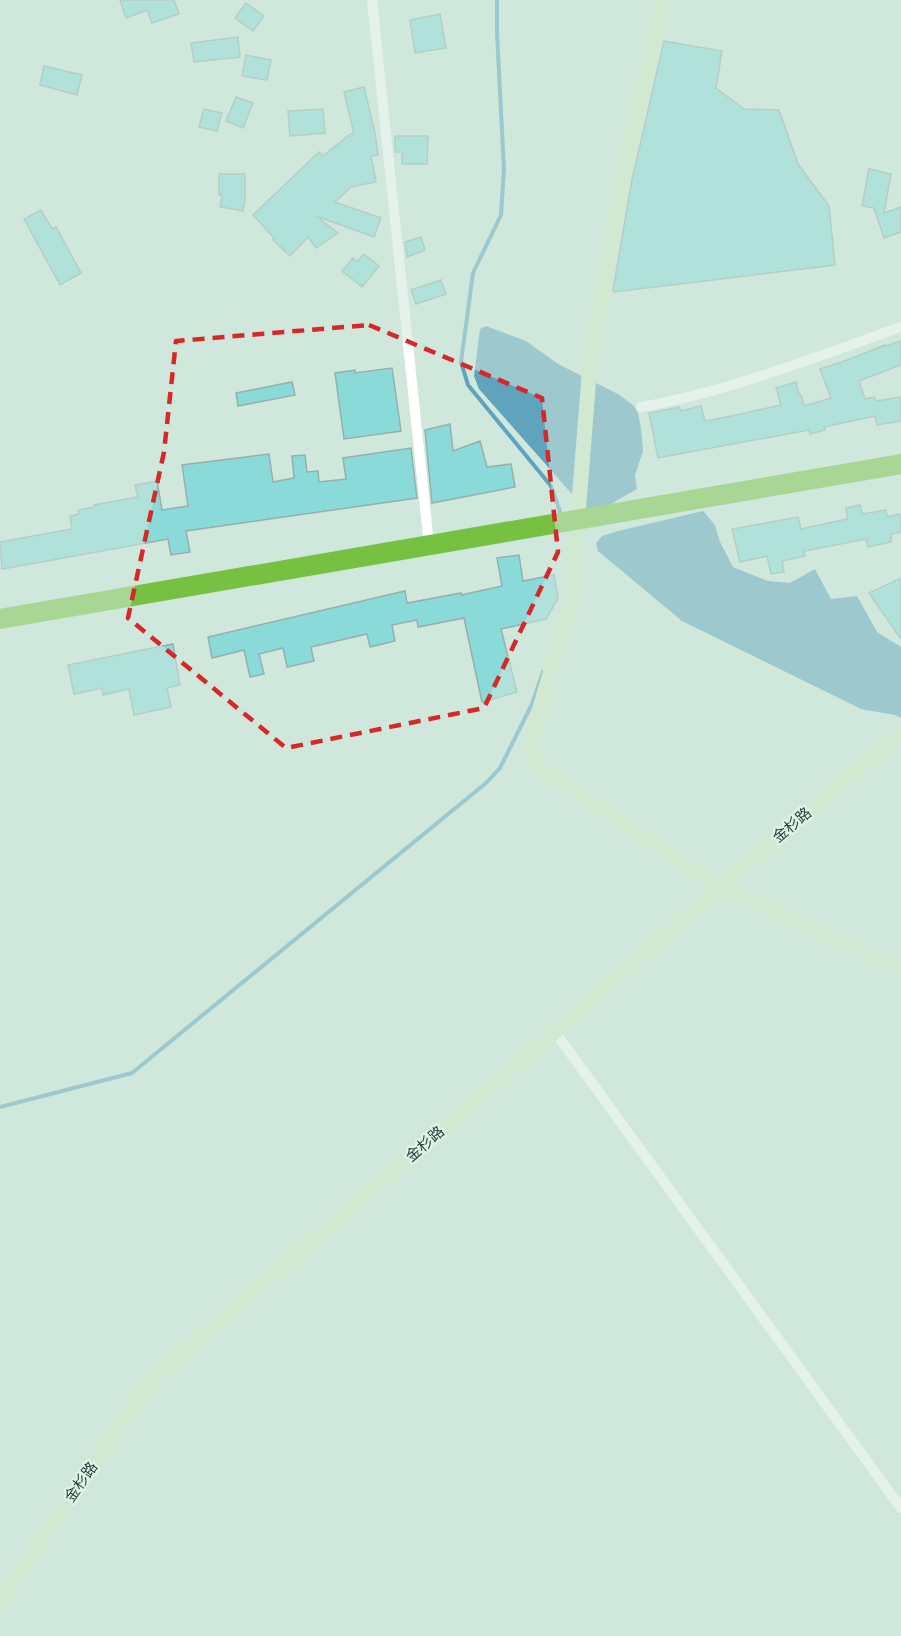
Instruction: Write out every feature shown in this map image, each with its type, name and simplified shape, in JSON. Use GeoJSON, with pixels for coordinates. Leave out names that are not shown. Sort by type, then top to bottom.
{"type":"FeatureCollection","features":[{"type":"Feature","properties":{"kind":"highway"},"geometry":{"type":"LineString","coordinates":[[0,619],[901,464]]}},
{"type":"Feature","properties":{"kind":"street"},"geometry":{"type":"LineString","coordinates":[[372,0],[429,545]]}},
{"type":"Feature","properties":{"kind":"street"},"geometry":{"type":"LineString","coordinates":[[663,0],[622,178],[590,364],[568,521],[571,602],[533,732],[532,749],[537,767],[720,887],[901,968]]}},
{"type":"Feature","properties":{"kind":"street"},"geometry":{"type":"LineString","coordinates":[[641,407],[681,400],[781,369],[901,327]]}},
{"type":"Feature","properties":{"kind":"street","name":"金杉路"},"geometry":{"type":"LineString","coordinates":[[0,1600],[152,1379],[901,733]]}},
{"type":"Feature","properties":{"kind":"street"},"geometry":{"type":"LineString","coordinates":[[555,1032],[901,1508]]}},
{"type":"Feature","properties":{"kind":"highlighted area"},"geometry":{"type":"Polygon","coordinates":[[[369,325],[542,398],[558,552],[484,708],[286,748],[128,618],[164,452],[176,341],[369,325]]]}},
{"type":"Feature","properties":{"kind":"water"},"geometry":{"type":"Polygon","coordinates":[[[486,326],[526,341],[558,364],[618,394],[634,406],[641,428],[643,451],[635,475],[637,489],[604,508],[587,508],[571,493],[479,389],[474,376],[480,329],[486,326]]]}},
{"type":"Feature","properties":{"kind":"water"},"geometry":{"type":"Polygon","coordinates":[[[703,511],[715,525],[720,542],[733,567],[768,581],[790,583],[815,569],[831,599],[857,596],[877,632],[901,647],[901,718],[861,709],[682,621],[598,551],[596,543],[602,536],[703,511]]]}},
{"type":"Feature","properties":{"kind":"building"},"geometry":{"type":"Polygon","coordinates":[[[120,0],[174,0],[179,14],[152,23],[147,10],[126,18],[120,0]]]}},
{"type":"Feature","properties":{"kind":"building"},"geometry":{"type":"Polygon","coordinates":[[[246,3],[264,16],[253,31],[235,18],[246,3]]]}},
{"type":"Feature","properties":{"kind":"building"},"geometry":{"type":"Polygon","coordinates":[[[440,14],[446,48],[415,53],[410,20],[440,14]]]}},
{"type":"Feature","properties":{"kind":"building"},"geometry":{"type":"Polygon","coordinates":[[[238,37],[240,57],[194,62],[191,43],[238,37]]]}},
{"type":"Feature","properties":{"kind":"building"},"geometry":{"type":"Polygon","coordinates":[[[664,41],[722,51],[716,88],[744,109],[779,110],[798,164],[829,206],[835,265],[614,292],[632,180],[664,41]]]}},
{"type":"Feature","properties":{"kind":"building"},"geometry":{"type":"Polygon","coordinates":[[[246,55],[271,60],[267,80],[242,76],[246,55]]]}},
{"type":"Feature","properties":{"kind":"building"},"geometry":{"type":"Polygon","coordinates":[[[44,66],[82,75],[77,95],[40,85],[44,66]]]}},
{"type":"Feature","properties":{"kind":"building"},"geometry":{"type":"Polygon","coordinates":[[[364,87],[378,155],[371,156],[376,182],[351,187],[335,202],[381,218],[374,237],[316,216],[338,233],[316,248],[308,237],[290,256],[273,240],[274,238],[253,215],[319,152],[323,156],[350,134],[354,134],[344,92],[364,87]]]}},
{"type":"Feature","properties":{"kind":"building"},"geometry":{"type":"Polygon","coordinates":[[[236,97],[253,103],[243,128],[226,121],[236,97]]]}},
{"type":"Feature","properties":{"kind":"building"},"geometry":{"type":"Polygon","coordinates":[[[204,109],[222,113],[217,131],[199,127],[204,109]]]}},
{"type":"Feature","properties":{"kind":"building"},"geometry":{"type":"Polygon","coordinates":[[[323,109],[325,133],[290,136],[288,111],[323,109]]]}},
{"type":"Feature","properties":{"kind":"building"},"geometry":{"type":"Polygon","coordinates":[[[395,136],[428,136],[427,164],[402,164],[402,152],[395,152],[395,136]]]}},
{"type":"Feature","properties":{"kind":"building"},"geometry":{"type":"Polygon","coordinates":[[[869,169],[891,174],[884,213],[901,207],[901,232],[884,238],[874,208],[862,206],[869,169]]]}},
{"type":"Feature","properties":{"kind":"building"},"geometry":{"type":"Polygon","coordinates":[[[219,174],[245,174],[243,211],[220,207],[222,195],[219,195],[219,174]]]}},
{"type":"Feature","properties":{"kind":"building"},"geometry":{"type":"Polygon","coordinates":[[[41,210],[52,229],[56,227],[81,273],[60,285],[24,219],[41,210]]]}},
{"type":"Feature","properties":{"kind":"building"},"geometry":{"type":"Polygon","coordinates":[[[421,237],[425,250],[407,257],[405,242],[421,237]]]}},
{"type":"Feature","properties":{"kind":"building"},"geometry":{"type":"Polygon","coordinates":[[[364,254],[379,266],[362,287],[342,271],[353,258],[357,262],[364,254]]]}},
{"type":"Feature","properties":{"kind":"building"},"geometry":{"type":"Polygon","coordinates":[[[441,280],[446,294],[416,304],[411,290],[441,280]]]}},
{"type":"Feature","properties":{"kind":"building"},"geometry":{"type":"Polygon","coordinates":[[[901,341],[901,365],[859,381],[865,399],[874,397],[876,401],[901,397],[901,421],[877,425],[875,416],[824,427],[825,430],[810,434],[809,430],[658,458],[649,413],[679,407],[681,411],[701,406],[705,421],[732,416],[781,405],[776,388],[796,382],[804,406],[831,398],[820,369],[901,341]]]}},
{"type":"Feature","properties":{"kind":"building"},"geometry":{"type":"Polygon","coordinates":[[[392,368],[401,431],[344,439],[335,373],[392,368]]]}},
{"type":"Feature","properties":{"kind":"building"},"geometry":{"type":"Polygon","coordinates":[[[292,382],[295,395],[238,406],[236,393],[292,382]]]}},
{"type":"Feature","properties":{"kind":"building"},"geometry":{"type":"Polygon","coordinates":[[[450,424],[453,451],[480,441],[487,467],[511,464],[515,487],[432,503],[425,430],[450,424]]]}},
{"type":"Feature","properties":{"kind":"building"},"geometry":{"type":"Polygon","coordinates":[[[411,448],[417,498],[186,531],[190,552],[171,555],[168,539],[2,569],[0,542],[72,529],[70,516],[79,514],[78,510],[138,497],[135,485],[157,481],[162,510],[188,506],[182,465],[269,454],[273,482],[294,478],[292,456],[305,455],[307,472],[318,471],[319,482],[346,479],[343,458],[411,448]]]}},
{"type":"Feature","properties":{"kind":"building"},"geometry":{"type":"Polygon","coordinates":[[[860,505],[862,514],[886,510],[887,517],[901,514],[901,532],[891,534],[891,542],[868,547],[866,539],[804,551],[805,556],[782,561],[784,572],[771,574],[767,556],[740,562],[732,529],[798,517],[801,529],[847,519],[846,508],[860,505]]]}},
{"type":"Feature","properties":{"kind":"building"},"geometry":{"type":"Polygon","coordinates":[[[519,555],[523,581],[554,575],[558,598],[546,619],[501,629],[517,692],[482,702],[464,618],[418,627],[417,620],[392,625],[395,641],[370,647],[367,634],[311,647],[314,661],[287,667],[283,648],[259,654],[264,674],[250,677],[244,650],[212,658],[208,637],[405,591],[407,603],[502,586],[497,558],[519,555]]]}},
{"type":"Feature","properties":{"kind":"building"},"geometry":{"type":"Polygon","coordinates":[[[901,578],[901,639],[869,593],[901,578]]]}},
{"type":"Feature","properties":{"kind":"building"},"geometry":{"type":"Polygon","coordinates":[[[173,644],[180,685],[167,688],[171,707],[134,715],[129,689],[103,695],[102,688],[74,694],[68,665],[173,644]]]}},
{"type":"Feature","properties":{"kind":"waterway"},"geometry":{"type":"LineString","coordinates":[[497,0],[504,169],[501,215],[473,273],[461,362],[468,385],[551,486],[562,517]]}},
{"type":"Feature","properties":{"kind":"waterway"},"geometry":{"type":"LineString","coordinates":[[0,1107],[132,1073],[486,783],[500,768],[532,704],[543,672]]}}]}
